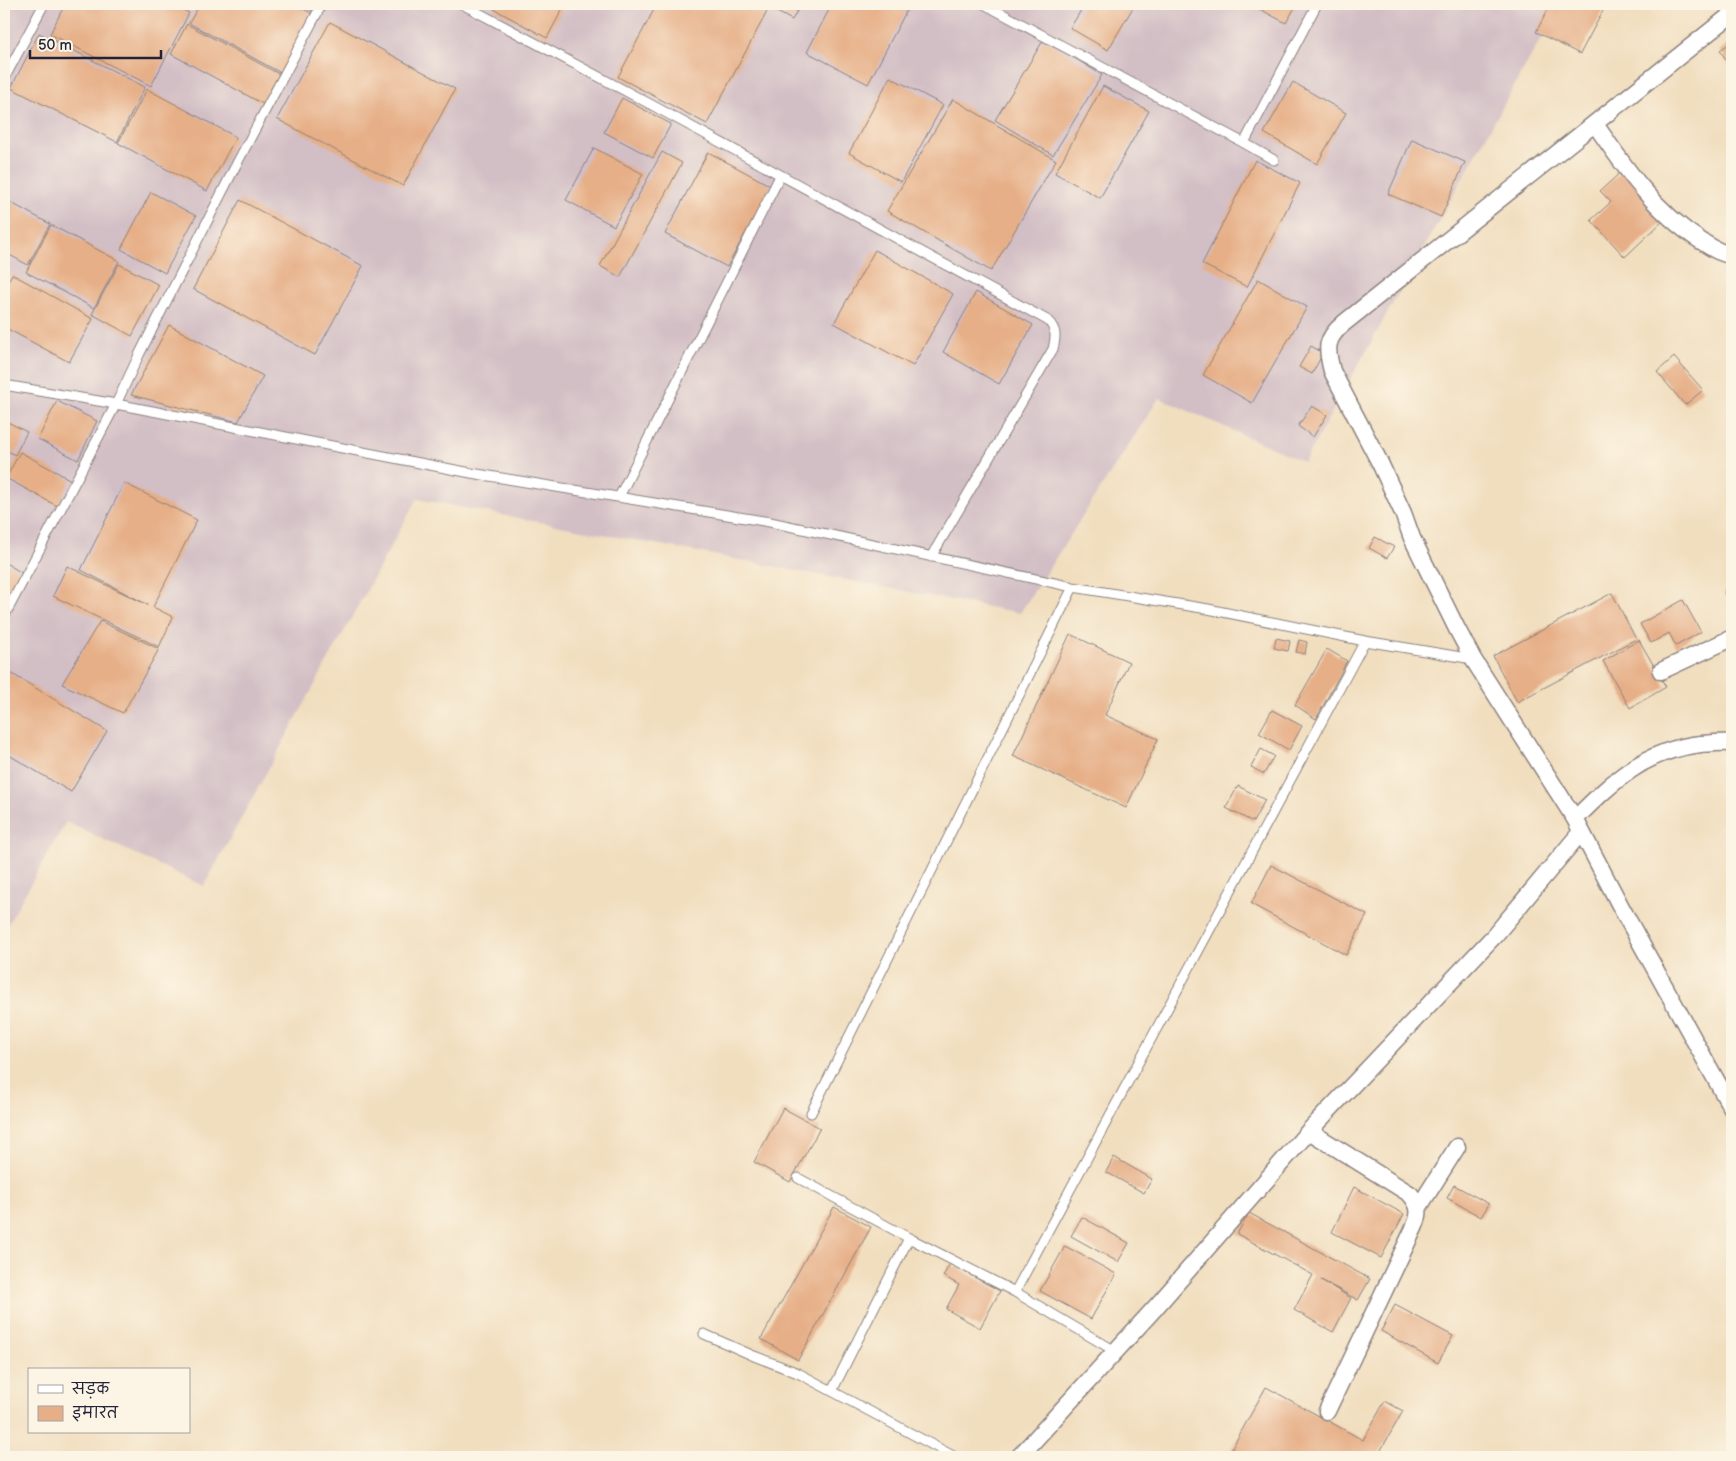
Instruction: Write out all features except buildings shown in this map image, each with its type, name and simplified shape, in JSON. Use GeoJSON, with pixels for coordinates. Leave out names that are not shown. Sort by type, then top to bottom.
{"type":"FeatureCollection","features":[{"type":"Feature","properties":{"kind":"street"},"geometry":{"type":"LineString","coordinates":[[1732,14],[1333,333],[1328,345],[1328,355],[1332,371],[1380,463],[1400,506],[1412,538],[1473,659],[1578,826],[1732,1109]]}},
{"type":"Feature","properties":{"kind":"street"},"geometry":{"type":"LineString","coordinates":[[1595,124],[1636,182],[1661,208],[1692,235],[1720,252],[1732,256]]}},
{"type":"Feature","properties":{"kind":"street"},"geometry":{"type":"LineString","coordinates":[[1661,671],[1732,638]]}},
{"type":"Feature","properties":{"kind":"street"},"geometry":{"type":"LineString","coordinates":[[1019,1457],[1115,1351],[1308,1131],[1495,935],[1612,784],[1637,765],[1659,753],[1687,746],[1725,742],[1732,744]]}},
{"type":"Feature","properties":{"kind":"street"},"geometry":{"type":"LineString","coordinates":[[1308,1131],[1410,1194],[1419,1207],[1414,1228],[1327,1411]]}},
{"type":"Feature","properties":{"kind":"street"},"geometry":{"type":"LineString","coordinates":[[1419,1207],[1457,1147]]}},
{"type":"Feature","properties":{"kind":"lane"},"geometry":{"type":"LineString","coordinates":[[4,79],[44,4]]}},
{"type":"Feature","properties":{"kind":"lane"},"geometry":{"type":"LineString","coordinates":[[4,617],[116,404],[236,165],[322,4]]}},
{"type":"Feature","properties":{"kind":"lane"},"geometry":{"type":"LineString","coordinates":[[462,4],[1046,320],[1052,325],[1055,332],[1053,349],[931,556]]}},
{"type":"Feature","properties":{"kind":"lane"},"geometry":{"type":"LineString","coordinates":[[984,4],[1274,160]]}},
{"type":"Feature","properties":{"kind":"lane"},"geometry":{"type":"LineString","coordinates":[[1244,143],[1317,4]]}},
{"type":"Feature","properties":{"kind":"lane"},"geometry":{"type":"LineString","coordinates":[[619,497],[780,176]]}},
{"type":"Feature","properties":{"kind":"lane"},"geometry":{"type":"LineString","coordinates":[[4,385],[116,404],[471,473],[770,522],[1073,587],[1270,620],[1365,640],[1473,659]]}},
{"type":"Feature","properties":{"kind":"lane"},"geometry":{"type":"LineString","coordinates":[[811,1113],[1073,587]]}},
{"type":"Feature","properties":{"kind":"lane"},"geometry":{"type":"LineString","coordinates":[[1015,1292],[1365,640]]}},
{"type":"Feature","properties":{"kind":"lane"},"geometry":{"type":"LineString","coordinates":[[798,1178],[1015,1292],[1115,1351]]}},
{"type":"Feature","properties":{"kind":"lane"},"geometry":{"type":"LineString","coordinates":[[832,1391],[909,1238]]}},
{"type":"Feature","properties":{"kind":"lane"},"geometry":{"type":"LineString","coordinates":[[704,1334],[798,1373],[955,1457]]}},
{"type":"Feature","properties":{"kind":"shaded area"},"geometry":{"type":"Polygon","coordinates":[[[4,4],[1560,4],[1304,462],[1159,398],[1020,613],[417,499],[204,886],[66,822],[4,931],[4,4]]]}}]}
